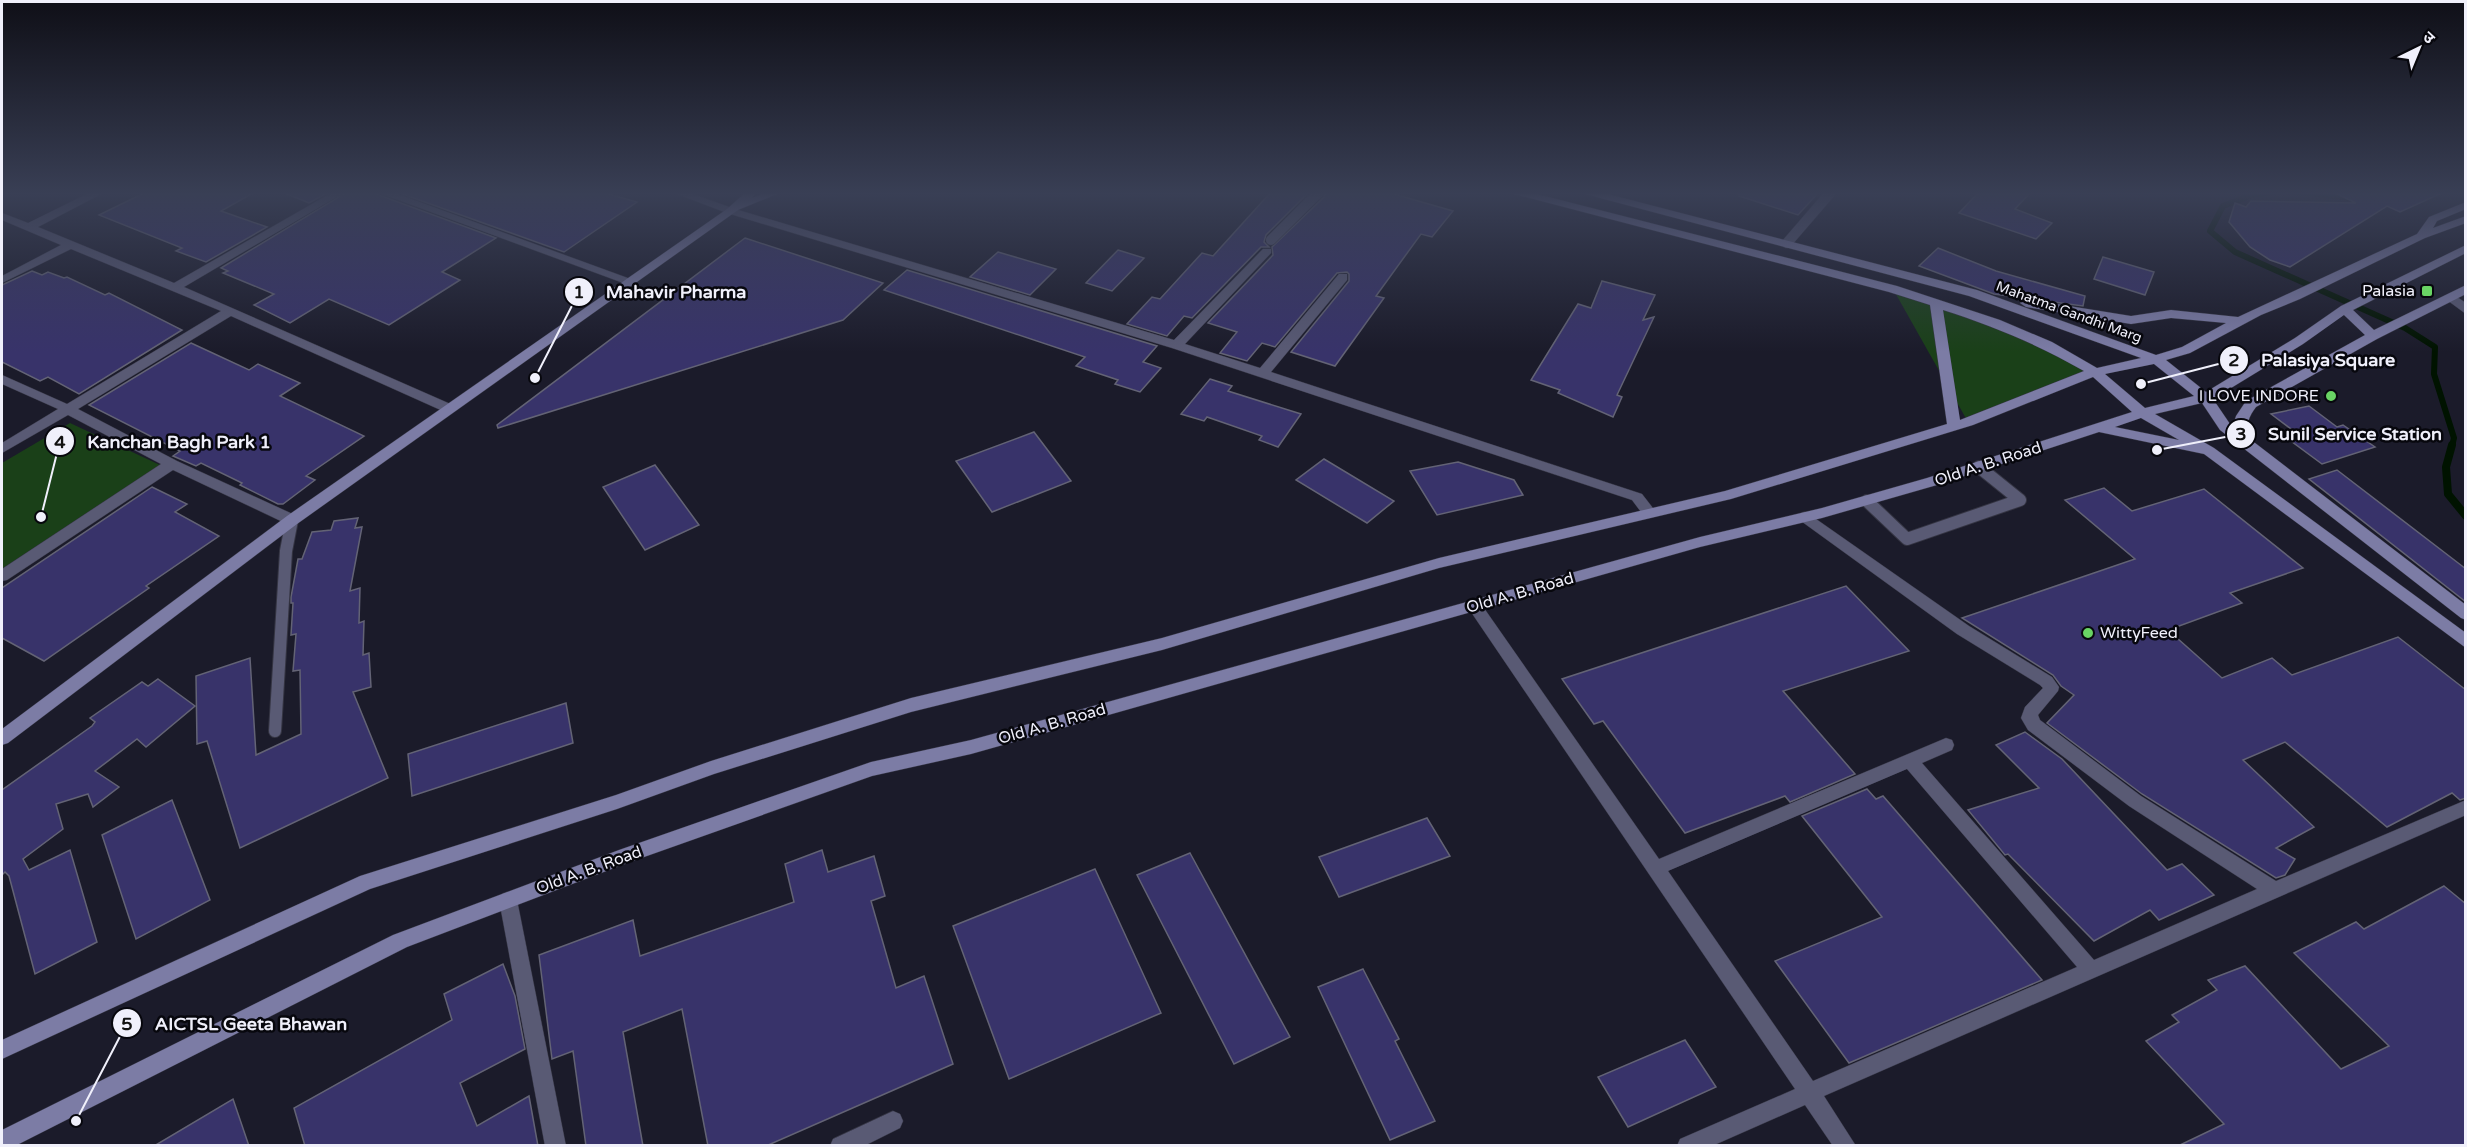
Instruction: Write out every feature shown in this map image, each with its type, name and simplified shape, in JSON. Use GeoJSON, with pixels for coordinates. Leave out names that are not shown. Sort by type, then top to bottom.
{"type":"FeatureCollection","features":[{"type":"Feature","properties":{"kind":"main road"},"geometry":{"type":"LineString","coordinates":[[2,738],[292,520],[681,246]]}},
{"type":"Feature","properties":{"kind":"main road"},"geometry":{"type":"LineString","coordinates":[[1725,246],[1893,289],[1996,323],[2048,345],[2095,372],[2142,413],[2209,451],[2466,642]]}},
{"type":"Feature","properties":{"kind":"main road","name":"Mahatma Gandhi Marg"},"geometry":{"type":"LineString","coordinates":[[1796,246],[1973,294],[2156,359],[2205,398],[2225,428],[2466,614]]}},
{"type":"Feature","properties":{"kind":"main road"},"geometry":{"type":"LineString","coordinates":[[2,1050],[366,882],[617,802],[711,768],[911,705],[1161,644],[1439,563],[1649,512],[1726,496],[1954,426],[2095,372],[2186,350],[2240,321],[2401,246]]}},
{"type":"Feature","properties":{"kind":"main road"},"geometry":{"type":"LineString","coordinates":[[2205,398],[2299,341],[2345,309],[2466,248]]}},
{"type":"Feature","properties":{"kind":"main road"},"geometry":{"type":"LineString","coordinates":[[2239,438],[2238,428],[2242,416],[2251,404],[2373,336],[2466,289]]}},
{"type":"Feature","properties":{"kind":"main road"},"geometry":{"type":"LineString","coordinates":[[1973,294],[2131,320],[2171,314],[2240,321]]}},
{"type":"Feature","properties":{"kind":"main road"},"geometry":{"type":"LineString","coordinates":[[1936,303],[1954,426]]}},
{"type":"Feature","properties":{"kind":"main road"},"geometry":{"type":"LineString","coordinates":[[2345,309],[2373,336]]}},
{"type":"Feature","properties":{"kind":"main road","name":"Old A. B. Road"},"geometry":{"type":"LineString","coordinates":[[15,1140],[400,941],[871,770],[971,747],[1700,542],[1867,501],[2142,413],[2205,398]]}},
{"type":"Feature","properties":{"kind":"main road"},"geometry":{"type":"LineString","coordinates":[[2101,428],[2209,451]]}},
{"type":"Feature","properties":{"kind":"street"},"geometry":{"type":"LineString","coordinates":[[2,280],[68,246]]}},
{"type":"Feature","properties":{"kind":"street"},"geometry":{"type":"LineString","coordinates":[[70,246],[230,311],[450,409]]}},
{"type":"Feature","properties":{"kind":"street"},"geometry":{"type":"LineString","coordinates":[[174,288],[247,246]]}},
{"type":"Feature","properties":{"kind":"street"},"geometry":{"type":"LineString","coordinates":[[532,246],[630,281]]}},
{"type":"Feature","properties":{"kind":"street"},"geometry":{"type":"LineString","coordinates":[[846,246],[1176,345],[1636,496],[1649,512]]}},
{"type":"Feature","properties":{"kind":"street"},"geometry":{"type":"LineString","coordinates":[[1176,345],[1269,246]]}},
{"type":"Feature","properties":{"kind":"street"},"geometry":{"type":"LineString","coordinates":[[1263,373],[1343,277]]}},
{"type":"Feature","properties":{"kind":"street"},"geometry":{"type":"LineString","coordinates":[[2451,297],[2466,310]]}},
{"type":"Feature","properties":{"kind":"street"},"geometry":{"type":"LineString","coordinates":[[2,449],[230,311]]}},
{"type":"Feature","properties":{"kind":"street"},"geometry":{"type":"LineString","coordinates":[[2,379],[68,409],[172,464],[292,520]]}},
{"type":"Feature","properties":{"kind":"street"},"geometry":{"type":"LineString","coordinates":[[2,576],[172,464]]}},
{"type":"Feature","properties":{"kind":"street"},"geometry":{"type":"LineString","coordinates":[[1806,517],[1963,630],[2046,681],[2051,687],[2050,691],[2028,718],[2034,725],[2135,801],[2274,890]]}},
{"type":"Feature","properties":{"kind":"street"},"geometry":{"type":"LineString","coordinates":[[1474,605],[1846,1146]]}},
{"type":"Feature","properties":{"kind":"street"},"geometry":{"type":"LineString","coordinates":[[1656,868],[1946,745]]}},
{"type":"Feature","properties":{"kind":"street"},"geometry":{"type":"LineString","coordinates":[[1910,760],[2091,970]]}},
{"type":"Feature","properties":{"kind":"street"},"geometry":{"type":"LineString","coordinates":[[1687,1146],[2466,807]]}},
{"type":"Feature","properties":{"kind":"street"},"geometry":{"type":"LineString","coordinates":[[508,900],[556,1146]]}},
{"type":"Feature","properties":{"kind":"street"},"geometry":{"type":"LineString","coordinates":[[840,1146],[893,1121]]}},
{"type":"Feature","properties":{"kind":"lane"},"geometry":{"type":"LineString","coordinates":[[1867,501],[1907,539],[2020,500],[1979,467]]}},
{"type":"Feature","properties":{"kind":"lane"},"geometry":{"type":"LineString","coordinates":[[275,731],[286,550],[292,520]]}},
{"type":"Feature","properties":{"kind":"green space"},"geometry":{"type":"Polygon","coordinates":[[[1893,289],[1996,323],[2095,372],[1968,422],[1893,289]]]}},
{"type":"Feature","properties":{"kind":"green space"},"geometry":{"type":"Polygon","coordinates":[[[70,423],[160,465],[2,569],[2,463],[70,423]]]}},
{"type":"Feature","properties":{"kind":"building"},"geometry":{"type":"Polygon","coordinates":[[[176,246],[235,246],[206,262],[176,251],[182,248],[176,246]]]}},
{"type":"Feature","properties":{"kind":"building"},"geometry":{"type":"Polygon","coordinates":[[[258,246],[484,246],[442,272],[460,280],[389,325],[329,299],[290,323],[254,305],[274,294],[223,273],[228,271],[221,268],[258,246]]]}},
{"type":"Feature","properties":{"kind":"building"},"geometry":{"type":"Polygon","coordinates":[[[546,246],[573,246],[564,252],[546,246]]]}},
{"type":"Feature","properties":{"kind":"building"},"geometry":{"type":"Polygon","coordinates":[[[735,246],[768,246],[883,283],[843,320],[498,428],[497,425],[735,246]]]}},
{"type":"Feature","properties":{"kind":"building"},"geometry":{"type":"Polygon","coordinates":[[[1222,246],[1269,247],[1261,247],[1192,318],[1184,316],[1167,336],[1127,324],[1152,297],[1160,299],[1202,253],[1213,256],[1222,246]]]}},
{"type":"Feature","properties":{"kind":"building"},"geometry":{"type":"Polygon","coordinates":[[[1413,246],[1376,296],[1384,298],[1335,366],[1291,352],[1349,281],[1347,272],[1337,273],[1275,347],[1262,343],[1247,361],[1220,353],[1237,332],[1208,323],[1273,255],[1272,247],[1413,246]]]}},
{"type":"Feature","properties":{"kind":"building"},"geometry":{"type":"Polygon","coordinates":[[[2249,246],[2324,246],[2290,267],[2270,260],[2249,246]]]}},
{"type":"Feature","properties":{"kind":"building"},"geometry":{"type":"Polygon","coordinates":[[[1938,248],[1996,271],[2085,296],[2083,306],[1994,294],[1919,266],[1938,248]]]}},
{"type":"Feature","properties":{"kind":"building"},"geometry":{"type":"Polygon","coordinates":[[[1118,250],[1144,258],[1112,291],[1086,283],[1118,250]]]}},
{"type":"Feature","properties":{"kind":"building"},"geometry":{"type":"Polygon","coordinates":[[[998,252],[1056,269],[1030,295],[970,277],[998,252]]]}},
{"type":"Feature","properties":{"kind":"building"},"geometry":{"type":"Polygon","coordinates":[[[2103,257],[2154,272],[2145,295],[2094,279],[2103,257]]]}},
{"type":"Feature","properties":{"kind":"building"},"geometry":{"type":"Polygon","coordinates":[[[907,270],[1157,346],[1143,362],[1161,368],[1140,392],[1115,384],[1118,380],[1076,366],[1085,357],[884,290],[907,270]]]}},
{"type":"Feature","properties":{"kind":"building"},"geometry":{"type":"Polygon","coordinates":[[[32,271],[42,275],[48,272],[67,277],[105,295],[109,293],[182,330],[79,394],[48,377],[40,381],[2,362],[2,285],[32,271]]]}},
{"type":"Feature","properties":{"kind":"building"},"geometry":{"type":"Polygon","coordinates":[[[1602,281],[1655,295],[1643,320],[1654,317],[1617,395],[1622,397],[1613,417],[1558,393],[1560,390],[1531,380],[1578,304],[1591,308],[1602,281]]]}},
{"type":"Feature","properties":{"kind":"building"},"geometry":{"type":"Polygon","coordinates":[[[191,343],[249,370],[258,364],[300,383],[280,396],[364,436],[306,476],[315,480],[283,504],[278,504],[201,463],[196,466],[173,456],[180,451],[89,405],[191,343]]]}},
{"type":"Feature","properties":{"kind":"building"},"geometry":{"type":"Polygon","coordinates":[[[1210,379],[1232,386],[1228,391],[1301,414],[1278,447],[1259,440],[1262,436],[1207,417],[1204,421],[1181,414],[1210,379]]]}},
{"type":"Feature","properties":{"kind":"building"},"geometry":{"type":"Polygon","coordinates":[[[2309,406],[2337,427],[2343,425],[2375,447],[2322,464],[2291,441],[2303,438],[2271,414],[2309,406]]]}},
{"type":"Feature","properties":{"kind":"building"},"geometry":{"type":"Polygon","coordinates":[[[1034,432],[1071,481],[992,512],[956,461],[1034,432]]]}},
{"type":"Feature","properties":{"kind":"building"},"geometry":{"type":"Polygon","coordinates":[[[1324,459],[1394,501],[1367,523],[1296,480],[1324,459]]]}},
{"type":"Feature","properties":{"kind":"building"},"geometry":{"type":"Polygon","coordinates":[[[1458,462],[1514,480],[1523,495],[1437,515],[1410,471],[1458,462]]]}},
{"type":"Feature","properties":{"kind":"building"},"geometry":{"type":"Polygon","coordinates":[[[655,465],[699,525],[645,550],[603,487],[655,465]]]}},
{"type":"Feature","properties":{"kind":"building"},"geometry":{"type":"Polygon","coordinates":[[[2337,470],[2466,569],[2466,602],[2309,479],[2337,470]]]}},
{"type":"Feature","properties":{"kind":"building"},"geometry":{"type":"Polygon","coordinates":[[[152,487],[187,504],[175,512],[219,536],[44,661],[2,638],[2,588],[152,487]]]}},
{"type":"Feature","properties":{"kind":"building"},"geometry":{"type":"Polygon","coordinates":[[[2104,488],[2132,511],[2204,489],[2303,568],[2230,593],[2242,603],[2168,630],[2222,678],[2272,658],[2292,675],[2398,637],[2466,690],[2466,798],[2460,800],[2452,793],[2387,827],[2285,742],[2243,760],[2314,827],[2276,848],[2295,859],[2285,875],[2276,878],[2142,794],[2047,723],[2074,695],[2061,686],[2053,675],[1962,618],[2135,559],[2065,500],[2104,488]]]}},
{"type":"Feature","properties":{"kind":"building"},"geometry":{"type":"Polygon","coordinates":[[[358,518],[355,528],[362,527],[350,591],[360,588],[359,623],[364,621],[363,655],[369,653],[371,687],[353,692],[388,778],[240,848],[207,741],[197,744],[196,676],[250,658],[256,755],[301,734],[300,670],[293,671],[296,634],[291,635],[293,603],[291,603],[291,597],[298,559],[302,559],[312,532],[331,530],[334,521],[358,518]]]}},
{"type":"Feature","properties":{"kind":"building"},"geometry":{"type":"Polygon","coordinates":[[[1846,586],[1909,651],[1783,691],[1855,774],[1790,802],[1785,796],[1685,833],[1603,721],[1594,724],[1562,679],[1846,586]]]}},
{"type":"Feature","properties":{"kind":"building"},"geometry":{"type":"Polygon","coordinates":[[[158,679],[195,706],[146,747],[137,739],[95,771],[119,787],[93,807],[88,794],[56,804],[63,829],[23,859],[29,870],[70,850],[97,942],[35,974],[9,876],[5,872],[2,875],[2,790],[92,726],[95,722],[90,718],[142,682],[148,686],[158,679]]]}},
{"type":"Feature","properties":{"kind":"building"},"geometry":{"type":"Polygon","coordinates":[[[566,703],[573,743],[412,796],[408,754],[566,703]]]}},
{"type":"Feature","properties":{"kind":"building"},"geometry":{"type":"Polygon","coordinates":[[[2025,732],[2062,759],[2167,870],[2182,864],[2214,895],[2159,920],[2150,910],[2094,941],[2008,854],[2005,855],[1968,810],[2039,788],[1996,745],[2025,732]]]}},
{"type":"Feature","properties":{"kind":"building"},"geometry":{"type":"Polygon","coordinates":[[[1867,789],[1876,799],[1883,796],[2042,980],[1849,1063],[1775,961],[1882,917],[1802,816],[1867,789]]]}},
{"type":"Feature","properties":{"kind":"building"},"geometry":{"type":"Polygon","coordinates":[[[172,800],[210,900],[136,939],[102,835],[172,800]]]}},
{"type":"Feature","properties":{"kind":"building"},"geometry":{"type":"Polygon","coordinates":[[[1427,818],[1450,856],[1339,897],[1319,857],[1427,818]]]}},
{"type":"Feature","properties":{"kind":"building"},"geometry":{"type":"Polygon","coordinates":[[[822,850],[828,872],[874,856],[885,896],[871,901],[896,988],[924,976],[953,1064],[766,1146],[708,1146],[682,1009],[623,1032],[643,1146],[586,1146],[573,1051],[552,1059],[539,955],[633,920],[640,956],[794,902],[785,864],[822,850]]]}},
{"type":"Feature","properties":{"kind":"building"},"geometry":{"type":"Polygon","coordinates":[[[1190,853],[1290,1037],[1234,1064],[1137,875],[1190,853]]]}},
{"type":"Feature","properties":{"kind":"building"},"geometry":{"type":"Polygon","coordinates":[[[1095,869],[1161,1013],[1009,1079],[953,926],[1095,869]]]}},
{"type":"Feature","properties":{"kind":"building"},"geometry":{"type":"Polygon","coordinates":[[[2444,886],[2466,904],[2466,1146],[2178,1146],[2224,1124],[2146,1041],[2179,1022],[2172,1015],[2217,990],[2208,980],[2245,966],[2341,1069],[2389,1046],[2294,953],[2356,922],[2364,929],[2444,886]]]}},
{"type":"Feature","properties":{"kind":"building"},"geometry":{"type":"Polygon","coordinates":[[[503,964],[515,996],[525,1049],[460,1083],[477,1126],[529,1096],[538,1146],[305,1146],[294,1108],[452,1020],[444,994],[503,964]]]}},
{"type":"Feature","properties":{"kind":"building"},"geometry":{"type":"Polygon","coordinates":[[[1363,969],[1399,1039],[1395,1041],[1435,1121],[1390,1140],[1318,987],[1363,969]]]}},
{"type":"Feature","properties":{"kind":"building"},"geometry":{"type":"Polygon","coordinates":[[[1685,1040],[1716,1087],[1628,1127],[1598,1077],[1685,1040]]]}},
{"type":"Feature","properties":{"kind":"building"},"geometry":{"type":"Polygon","coordinates":[[[233,1099],[249,1146],[154,1146],[233,1099]]]}},
{"type":"Feature","properties":{"kind":"waterway"},"geometry":{"type":"LineString","coordinates":[[2227,246],[2235,252],[2405,328],[2435,347],[2434,374],[2454,438],[2452,446]]}},
{"type":"Feature","properties":{"kind":"waterway"},"geometry":{"type":"LineString","coordinates":[[2452,445],[2446,467],[2448,494],[2466,516]]}},
{"type":"Feature","properties":{"kind":"place","name":"Palasia"},"geometry":{"type":"Point","coordinates":[2427,291]}},
{"type":"Feature","properties":{"kind":"place","name":"Mahavir Pharma"},"geometry":{"type":"Point","coordinates":[535,378]}},
{"type":"Feature","properties":{"kind":"place","name":"Palasiya Square"},"geometry":{"type":"Point","coordinates":[2141,384]}},
{"type":"Feature","properties":{"kind":"place","name":"I LOVE INDORE"},"geometry":{"type":"Point","coordinates":[2331,396]}},
{"type":"Feature","properties":{"kind":"place","name":"Sunil Service Station"},"geometry":{"type":"Point","coordinates":[2157,450]}},
{"type":"Feature","properties":{"kind":"place","name":"Kanchan Bagh Park 1"},"geometry":{"type":"Point","coordinates":[41,517]}},
{"type":"Feature","properties":{"kind":"place","name":"WittyFeed"},"geometry":{"type":"Point","coordinates":[2088,633]}},
{"type":"Feature","properties":{"kind":"place","name":"AICTSL Geeta Bhawan"},"geometry":{"type":"Point","coordinates":[76,1121]}}]}
